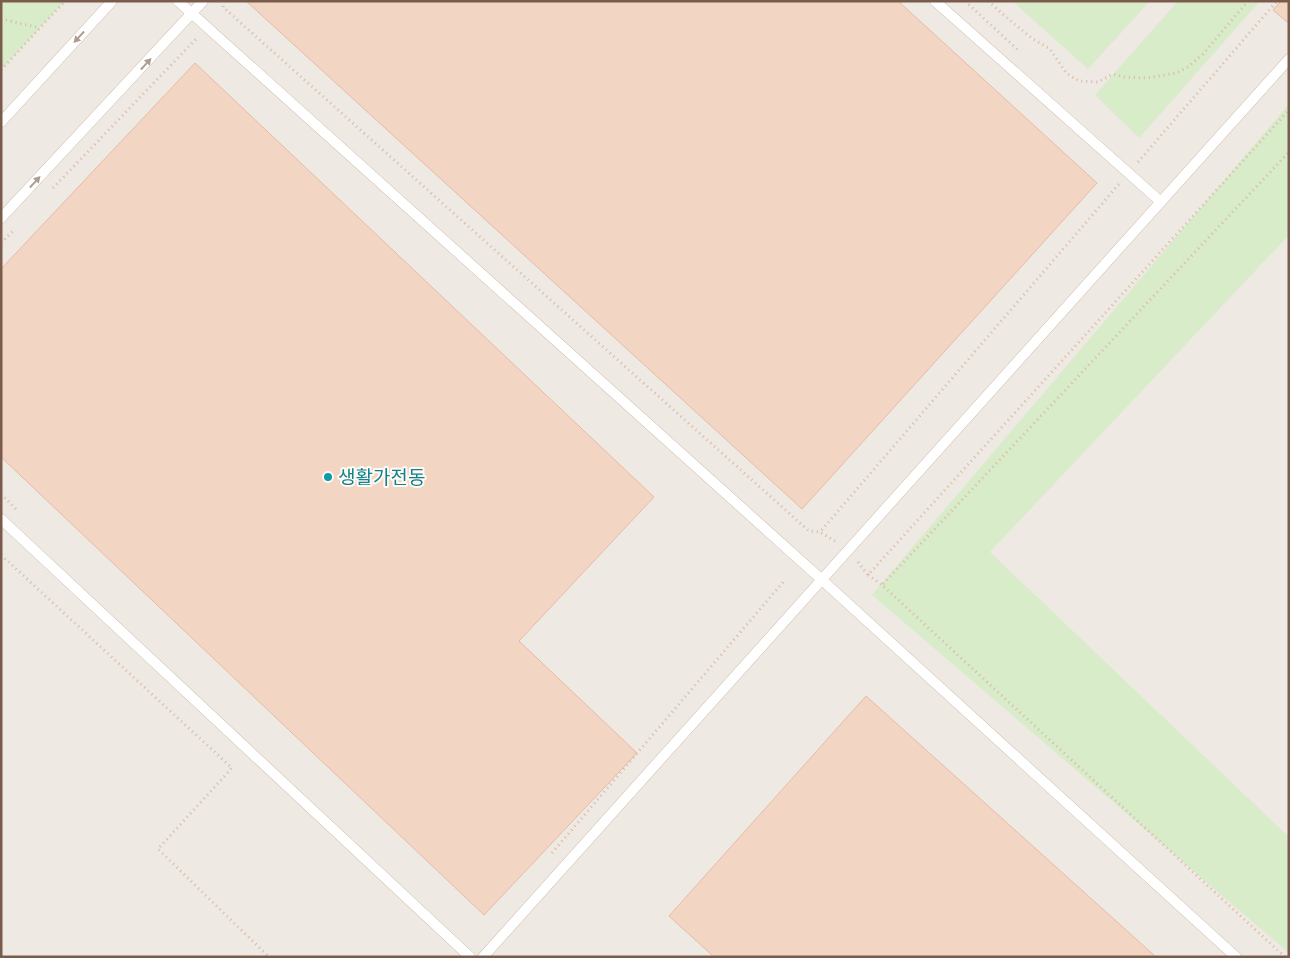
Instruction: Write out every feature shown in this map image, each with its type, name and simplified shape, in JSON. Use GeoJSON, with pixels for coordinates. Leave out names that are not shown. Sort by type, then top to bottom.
{"type":"FeatureCollection","features":[{"type":"Feature","properties":{"kind":"lane"},"geometry":{"type":"LineString","coordinates":[[1,122],[112,1]]}},
{"type":"Feature","properties":{"kind":"lane"},"geometry":{"type":"LineString","coordinates":[[178,1],[821,579],[1236,957]]}},
{"type":"Feature","properties":{"kind":"lane"},"geometry":{"type":"LineString","coordinates":[[1,218],[203,1]]}},
{"type":"Feature","properties":{"kind":"lane"},"geometry":{"type":"LineString","coordinates":[[935,1],[1161,202]]}},
{"type":"Feature","properties":{"kind":"lane"},"geometry":{"type":"LineString","coordinates":[[483,957],[1289,58]]}},
{"type":"Feature","properties":{"kind":"lane"},"geometry":{"type":"LineString","coordinates":[[1,519],[470,957]]}},
{"type":"Feature","properties":{"kind":"path"},"geometry":{"type":"LineString","coordinates":[[1,70],[65,1]]}},
{"type":"Feature","properties":{"kind":"path"},"geometry":{"type":"LineString","coordinates":[[224,1],[223,7],[809,531],[820,532]]}},
{"type":"Feature","properties":{"kind":"path"},"geometry":{"type":"LineString","coordinates":[[988,1],[1033,40],[1050,50],[1066,73],[1079,81],[1098,82],[1113,74],[1124,77],[1147,78],[1176,74],[1188,67],[1203,54],[1248,1]]}},
{"type":"Feature","properties":{"kind":"path"},"geometry":{"type":"LineString","coordinates":[[1,19],[40,28]]}},
{"type":"Feature","properties":{"kind":"path"},"geometry":{"type":"LineString","coordinates":[[49,193],[192,43]]}},
{"type":"Feature","properties":{"kind":"path"},"geometry":{"type":"LineString","coordinates":[[882,585],[1289,152]]}},
{"type":"Feature","properties":{"kind":"path"},"geometry":{"type":"LineString","coordinates":[[1,243],[15,228]]}},
{"type":"Feature","properties":{"kind":"path"},"geometry":{"type":"LineString","coordinates":[[1,494],[23,515]]}},
{"type":"Feature","properties":{"kind":"path"},"geometry":{"type":"LineString","coordinates":[[1,555],[232,768],[158,849],[269,957]]}},
{"type":"Feature","properties":{"kind":"path"},"geometry":{"type":"LineString","coordinates":[[868,575],[882,585],[1285,957]]}},
{"type":"Feature","properties":{"kind":"path"},"geometry":{"type":"LineString","coordinates":[[547,859],[784,582]]}},
{"type":"Feature","properties":{"kind":"shaded area"},"geometry":{"type":"Polygon","coordinates":[[[1,1],[1289,1],[1289,957],[1,957],[1,1]]]}},
{"type":"Feature","properties":{"kind":"green space"},"geometry":{"type":"Polygon","coordinates":[[[1,1],[65,1],[1,70],[1,1]]]}},
{"type":"Feature","properties":{"kind":"green space"},"geometry":{"type":"Polygon","coordinates":[[[1012,1],[1150,1],[1088,69],[1012,1]]]}},
{"type":"Feature","properties":{"kind":"green space"},"geometry":{"type":"Polygon","coordinates":[[[1178,1],[1260,1],[1139,138],[1095,95],[1178,1]]]}},
{"type":"Feature","properties":{"kind":"green space"},"geometry":{"type":"Polygon","coordinates":[[[1289,104],[1289,235],[990,552],[1289,837],[1289,953],[872,595],[1289,104]]]}},
{"type":"Feature","properties":{"kind":"building"},"geometry":{"type":"Polygon","coordinates":[[[246,1],[898,1],[1097,183],[802,509],[246,1]]]}},
{"type":"Feature","properties":{"kind":"building"},"geometry":{"type":"Polygon","coordinates":[[[1281,1],[1289,1],[1289,21],[1287,22],[1273,10],[1281,1]]]}},
{"type":"Feature","properties":{"kind":"building","name":"생활가전동"},"geometry":{"type":"Polygon","coordinates":[[[195,63],[654,497],[519,641],[637,753],[484,915],[1,457],[1,269],[195,63]]]}},
{"type":"Feature","properties":{"kind":"building"},"geometry":{"type":"Polygon","coordinates":[[[866,696],[1156,957],[714,957],[669,916],[866,696]]]}},
{"type":"Feature","properties":{"kind":"place","name":"생활가전동"},"geometry":{"type":"Point","coordinates":[328,477]}}]}
